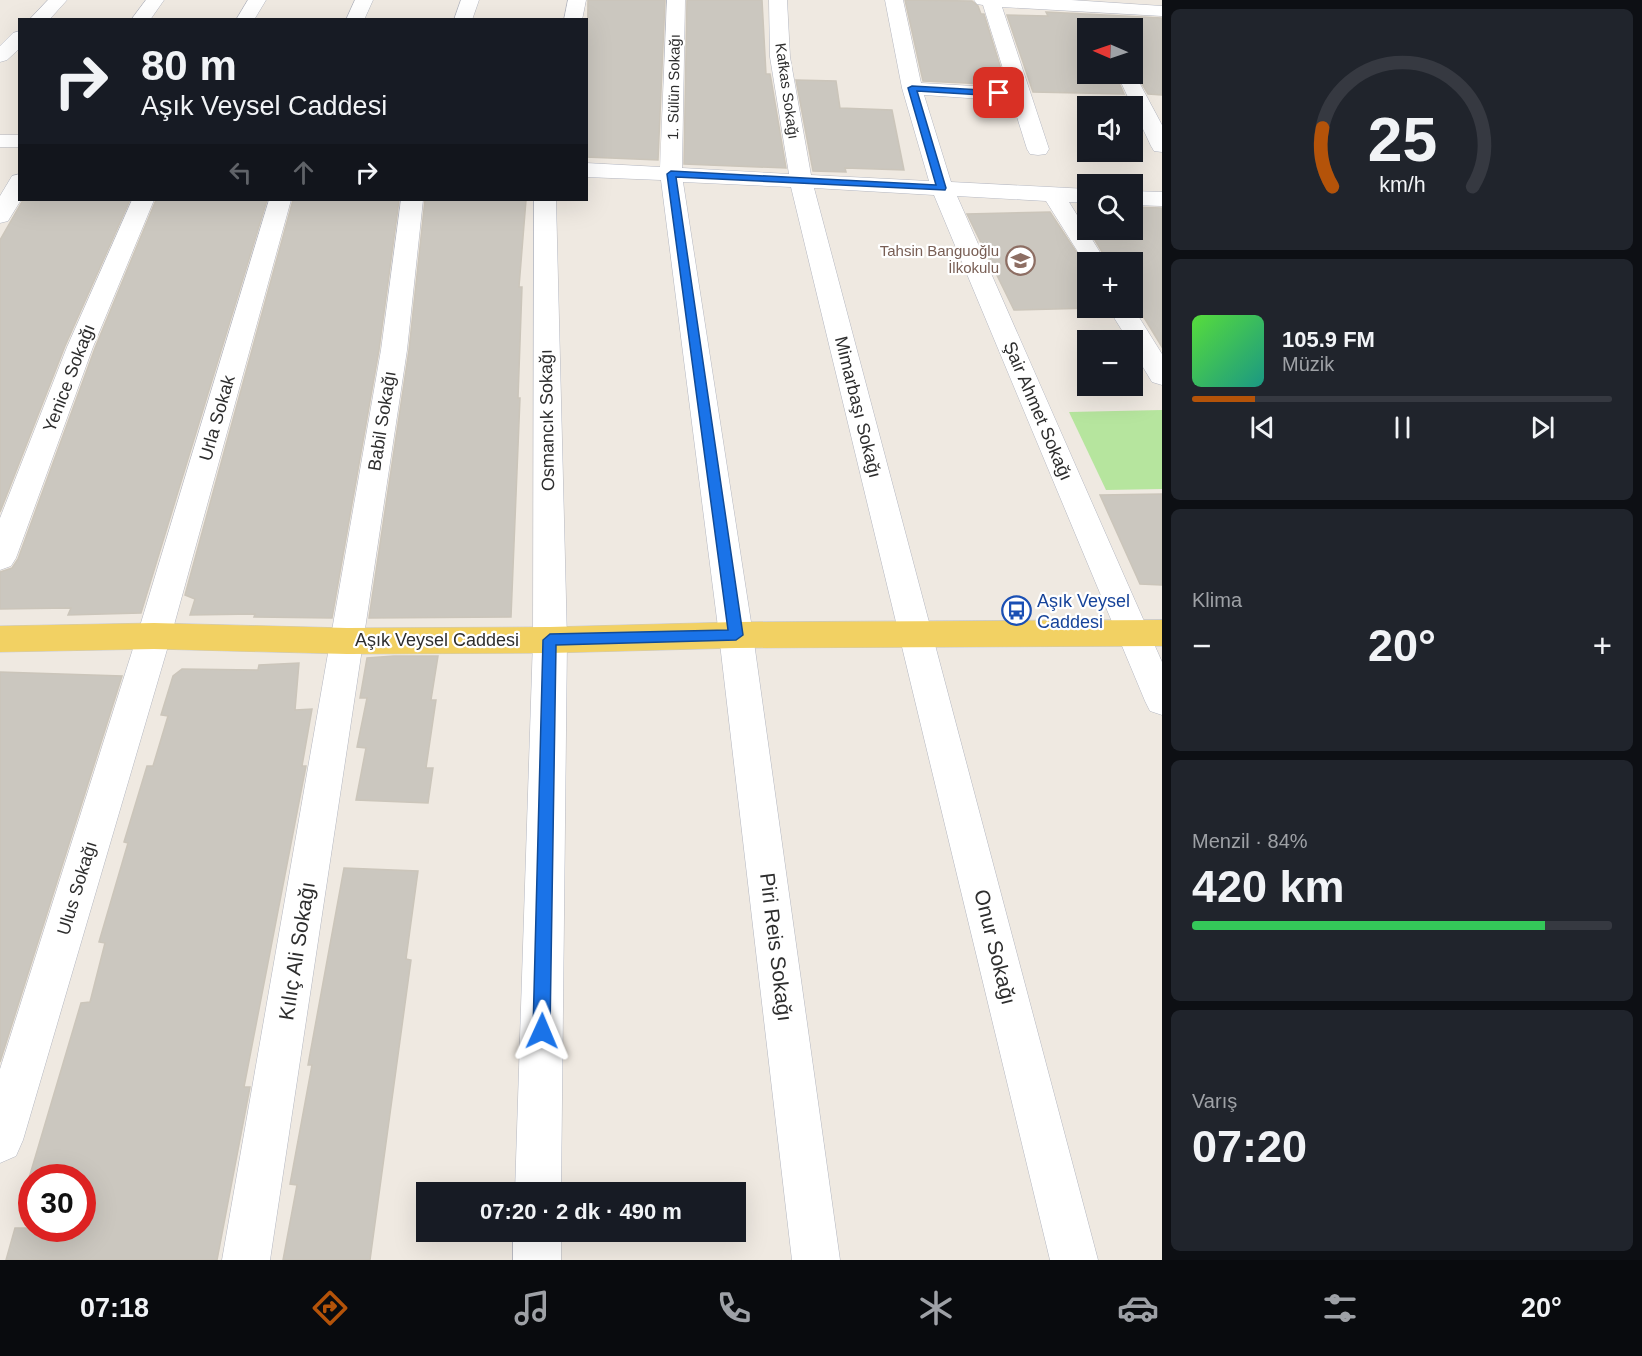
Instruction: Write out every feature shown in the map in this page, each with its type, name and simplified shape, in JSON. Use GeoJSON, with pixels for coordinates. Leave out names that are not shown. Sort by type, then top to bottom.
{"type":"FeatureCollection","features":[{"type":"Feature","properties":{"kind":"main road","name":"Aşık Veysel Caddesi"},"geometry":{"type":"LineString","coordinates":[[0,639],[154,636],[347,641],[550,640],[736,635],[1148,634]]}},
{"type":"Feature","properties":{"kind":"street"},"geometry":{"type":"LineString","coordinates":[[40,18],[58,0]]}},
{"type":"Feature","properties":{"kind":"street"},"geometry":{"type":"LineString","coordinates":[[142,18],[155,0]]}},
{"type":"Feature","properties":{"kind":"street"},"geometry":{"type":"LineString","coordinates":[[246,18],[257,0]]}},
{"type":"Feature","properties":{"kind":"street"},"geometry":{"type":"LineString","coordinates":[[356,18],[364,0]]}},
{"type":"Feature","properties":{"kind":"street"},"geometry":{"type":"LineString","coordinates":[[465,18],[470,0]]}},
{"type":"Feature","properties":{"kind":"street"},"geometry":{"type":"LineString","coordinates":[[573,18],[577,0]]}},
{"type":"Feature","properties":{"kind":"street","name":"1. Sülün Sokağı"},"geometry":{"type":"LineString","coordinates":[[676,0],[671,174],[736,635]]}},
{"type":"Feature","properties":{"kind":"street","name":"Kafkas Sokağı"},"geometry":{"type":"LineString","coordinates":[[778,0],[780,57],[801,181]]}},
{"type":"Feature","properties":{"kind":"street","name":"Şair Ahmet Sokağı"},"geometry":{"type":"LineString","coordinates":[[894,0],[912,88],[942,188],[1148,634],[1162,701]]}},
{"type":"Feature","properties":{"kind":"street"},"geometry":{"type":"LineString","coordinates":[[983,0],[1095,8],[1129,5],[1162,11]]}},
{"type":"Feature","properties":{"kind":"street"},"geometry":{"type":"LineString","coordinates":[[992,1],[1038,149]]}},
{"type":"Feature","properties":{"kind":"street"},"geometry":{"type":"LineString","coordinates":[[1095,8],[1100,18]]}},
{"type":"Feature","properties":{"kind":"street"},"geometry":{"type":"LineString","coordinates":[[0,56],[18,40]]}},
{"type":"Feature","properties":{"kind":"street"},"geometry":{"type":"LineString","coordinates":[[1132,84],[1162,146]]}},
{"type":"Feature","properties":{"kind":"street"},"geometry":{"type":"LineString","coordinates":[[912,88],[1020,95]]}},
{"type":"Feature","properties":{"kind":"street"},"geometry":{"type":"LineString","coordinates":[[0,141],[18,141]]}},
{"type":"Feature","properties":{"kind":"street"},"geometry":{"type":"LineString","coordinates":[[588,170],[1077,195]]}},
{"type":"Feature","properties":{"kind":"street","name":"Mimarbaşı Sokağı"},"geometry":{"type":"LineString","coordinates":[[801,181],[916,634]]}},
{"type":"Feature","properties":{"kind":"street"},"geometry":{"type":"LineString","coordinates":[[0,216],[18,184]]}},
{"type":"Feature","properties":{"kind":"street"},"geometry":{"type":"LineString","coordinates":[[1053,194],[1088,252]]}},
{"type":"Feature","properties":{"kind":"street"},"geometry":{"type":"LineString","coordinates":[[1143,198],[1162,199]]}},
{"type":"Feature","properties":{"kind":"street","name":"Yenice Sokağı"},"geometry":{"type":"LineString","coordinates":[[0,558],[80,347],[143,201]]}},
{"type":"Feature","properties":{"kind":"street","name":"Urla Sokak"},"geometry":{"type":"LineString","coordinates":[[154,636],[280,201]]}},
{"type":"Feature","properties":{"kind":"street","name":"Babil Sokağı"},"geometry":{"type":"LineString","coordinates":[[347,641],[394,350],[412,201]]}},
{"type":"Feature","properties":{"kind":"street","name":"Osmancık Sokağı"},"geometry":{"type":"LineString","coordinates":[[538,1182],[550,640],[545,201]]}},
{"type":"Feature","properties":{"kind":"street"},"geometry":{"type":"LineString","coordinates":[[1127,318],[1162,376]]}},
{"type":"Feature","properties":{"kind":"street","name":"Onur Sokağı"},"geometry":{"type":"LineString","coordinates":[[916,634],[1074,1260]]}},
{"type":"Feature","properties":{"kind":"street","name":"Piri Reis Sokağı"},"geometry":{"type":"LineString","coordinates":[[736,635],[816,1260]]}},
{"type":"Feature","properties":{"kind":"street","name":"Ulus Sokağı"},"geometry":{"type":"LineString","coordinates":[[0,1140],[154,636]]}},
{"type":"Feature","properties":{"kind":"street","name":"Kılıç Ali Sokağı"},"geometry":{"type":"LineString","coordinates":[[246,1260],[347,641]]}},
{"type":"Feature","properties":{"kind":"street"},"geometry":{"type":"LineString","coordinates":[[537,1242],[537,1260]]}},
{"type":"Feature","properties":{"kind":"green space"},"geometry":{"type":"Polygon","coordinates":[[[1162,410],[1162,489],[1106,490],[1069,412],[1162,410]]]}},
{"type":"Feature","properties":{"kind":"building"},"geometry":{"type":"Polygon","coordinates":[[[588,0],[665,0],[658,160],[588,157],[588,0]]]}},
{"type":"Feature","properties":{"kind":"building"},"geometry":{"type":"Polygon","coordinates":[[[687,0],[762,0],[766,74],[770,74],[786,168],[684,164],[687,0]]]}},
{"type":"Feature","properties":{"kind":"building"},"geometry":{"type":"Polygon","coordinates":[[[905,0],[972,1],[978,6],[981,14],[984,14],[1006,85],[923,81],[905,0]]]}},
{"type":"Feature","properties":{"kind":"building"},"geometry":{"type":"Polygon","coordinates":[[[1046,12],[1162,18],[1162,95],[1148,94],[1142,84],[1143,18],[1077,18],[1077,84],[1120,84],[1124,94],[1033,92],[1007,15],[1048,16],[1046,12]]]}},
{"type":"Feature","properties":{"kind":"building"},"geometry":{"type":"Polygon","coordinates":[[[796,80],[836,81],[840,108],[892,110],[904,170],[845,168],[846,172],[813,171],[796,80]]]}},
{"type":"Feature","properties":{"kind":"building"},"geometry":{"type":"Polygon","coordinates":[[[22,201],[130,201],[65,346],[0,512],[0,240],[22,201]]]}},
{"type":"Feature","properties":{"kind":"building"},"geometry":{"type":"Polygon","coordinates":[[[156,201],[267,201],[141,613],[68,615],[71,608],[0,609],[0,572],[12,568],[18,559],[95,348],[156,201]]]}},
{"type":"Feature","properties":{"kind":"building"},"geometry":{"type":"Polygon","coordinates":[[[293,201],[399,201],[379,350],[332,618],[254,617],[255,614],[190,615],[195,599],[185,595],[293,201]]]}},
{"type":"Feature","properties":{"kind":"building"},"geometry":{"type":"Polygon","coordinates":[[[425,201],[526,201],[519,287],[522,287],[518,398],[520,398],[511,617],[369,618],[409,350],[425,201]]]}},
{"type":"Feature","properties":{"kind":"building"},"geometry":{"type":"Polygon","coordinates":[[[1143,207],[1162,208],[1162,347],[1143,316],[1143,252],[1102,252],[1095,240],[1143,240],[1143,207]]]}},
{"type":"Feature","properties":{"kind":"building"},"geometry":{"type":"Polygon","coordinates":[[[1050,212],[1077,253],[1077,308],[1014,310],[967,214],[1050,212]]]}},
{"type":"Feature","properties":{"kind":"building"},"geometry":{"type":"Polygon","coordinates":[[[1162,494],[1162,585],[1140,584],[1100,495],[1162,494]]]}},
{"type":"Feature","properties":{"kind":"building"},"geometry":{"type":"Polygon","coordinates":[[[438,656],[431,700],[436,700],[426,768],[433,768],[428,803],[356,800],[366,748],[357,747],[367,698],[360,698],[367,658],[438,656]]]}},
{"type":"Feature","properties":{"kind":"building"},"geometry":{"type":"Polygon","coordinates":[[[299,663],[295,710],[312,709],[302,766],[306,766],[244,1087],[250,1087],[217,1260],[6,1260],[15,1228],[18,1228],[18,1242],[96,1242],[96,1164],[33,1164],[81,1003],[90,1002],[105,943],[99,942],[128,843],[124,842],[147,766],[153,766],[168,716],[161,715],[173,676],[182,669],[258,670],[259,665],[299,663]]]}},
{"type":"Feature","properties":{"kind":"building"},"geometry":{"type":"Polygon","coordinates":[[[0,672],[122,676],[0,1062],[0,672]]]}},
{"type":"Feature","properties":{"kind":"building"},"geometry":{"type":"Polygon","coordinates":[[[344,868],[418,871],[406,959],[411,960],[370,1260],[283,1260],[297,1185],[290,1184],[312,1065],[308,1065],[344,868]]]}},
{"type":"Feature","properties":{"kind":"place","name":"Tahsin Banguoğlu İlkokulu"},"geometry":{"type":"Point","coordinates":[1020,260]}},
{"type":"Feature","properties":{"kind":"place","name":"Aşık Veysel Caddesi"},"geometry":{"type":"Point","coordinates":[1016,611]}},
{"type":"Feature","properties":{"kind":"route"},"geometry":{"type":"LineString","coordinates":[[542,1031],[550,640],[736,635],[671,174],[942,188],[912,88],[999,93]]}}]}
